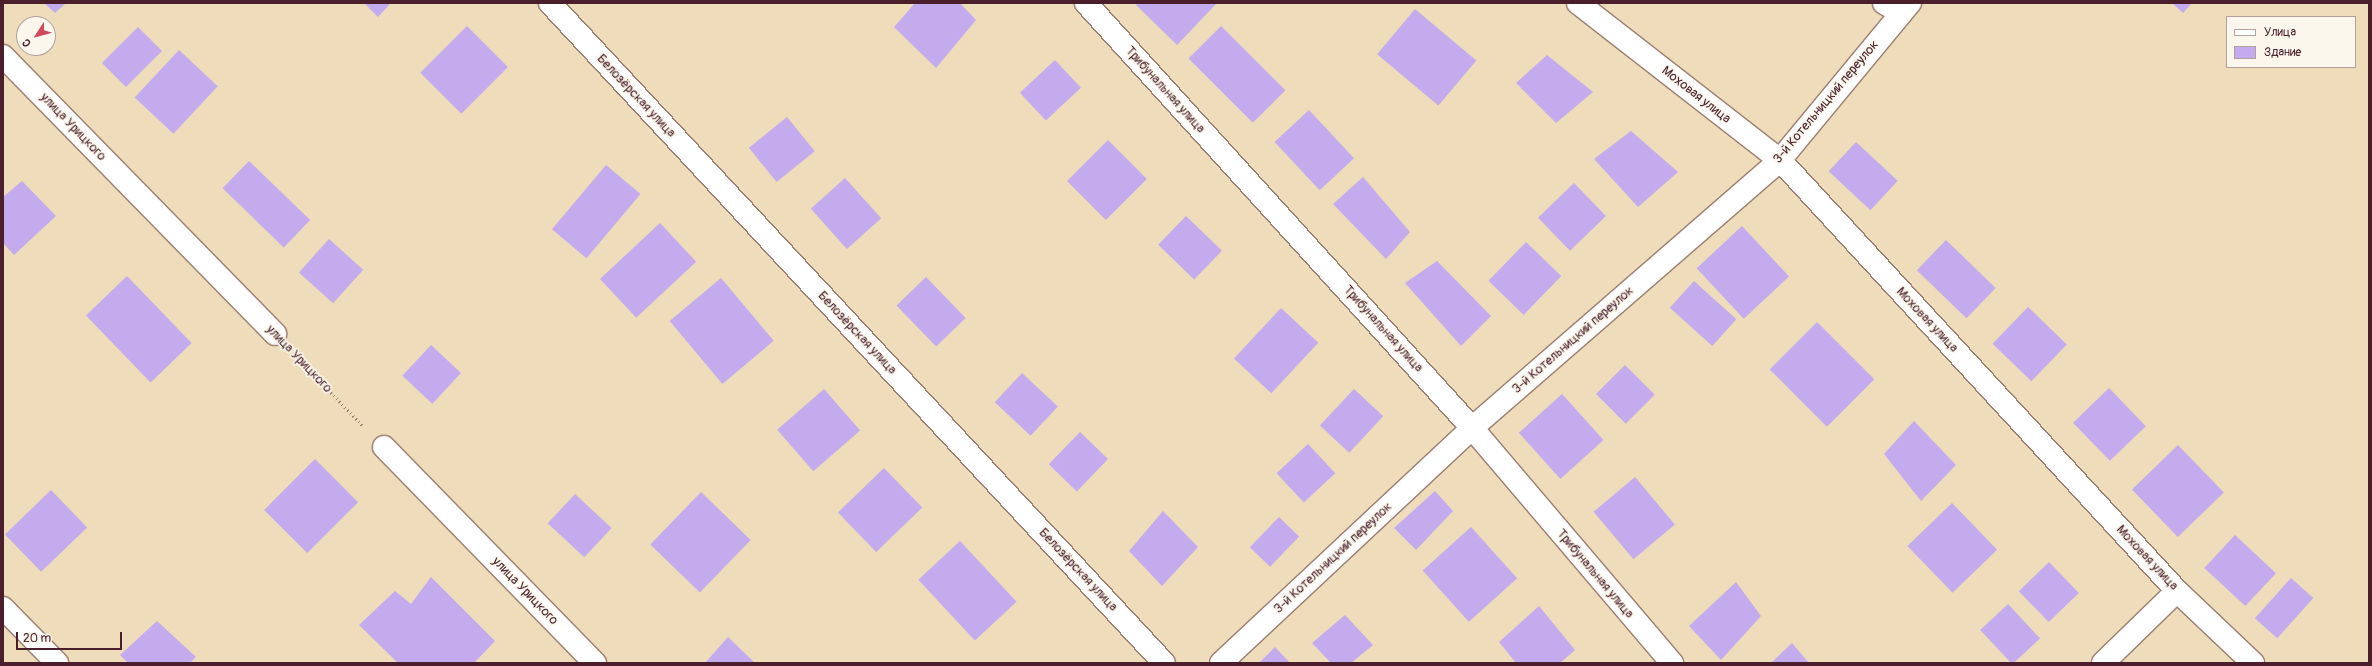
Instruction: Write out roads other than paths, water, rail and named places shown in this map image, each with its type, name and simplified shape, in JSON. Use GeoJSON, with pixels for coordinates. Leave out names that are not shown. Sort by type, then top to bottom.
{"type":"FeatureCollection","features":[{"type":"Feature","properties":{"kind":"street","name":"Белозёрская улица"},"geometry":{"type":"LineString","coordinates":[[550,3],[1164,663]]}},
{"type":"Feature","properties":{"kind":"street","name":"Трибунальная улица"},"geometry":{"type":"LineString","coordinates":[[1086,3],[1472,428],[1672,663]]}},
{"type":"Feature","properties":{"kind":"street","name":"Моховая улица"},"geometry":{"type":"LineString","coordinates":[[1578,3],[1780,160],[2176,591],[2253,663]]}},
{"type":"Feature","properties":{"kind":"street","name":"3-й Котельницкий переулок"},"geometry":{"type":"LineString","coordinates":[[1221,663],[1472,428],[1780,160],[1898,6]]}},
{"type":"Feature","properties":{"kind":"street","name":"улица Урицкого"},"geometry":{"type":"LineString","coordinates":[[3,56],[275,334]]}},
{"type":"Feature","properties":{"kind":"street","name":"улица Урицкого"},"geometry":{"type":"LineString","coordinates":[[384,447],[595,663]]}},
{"type":"Feature","properties":{"kind":"street"},"geometry":{"type":"LineString","coordinates":[[2103,663],[2176,591]]}},
{"type":"Feature","properties":{"kind":"street"},"geometry":{"type":"LineString","coordinates":[[3,608],[57,663]]}}]}
